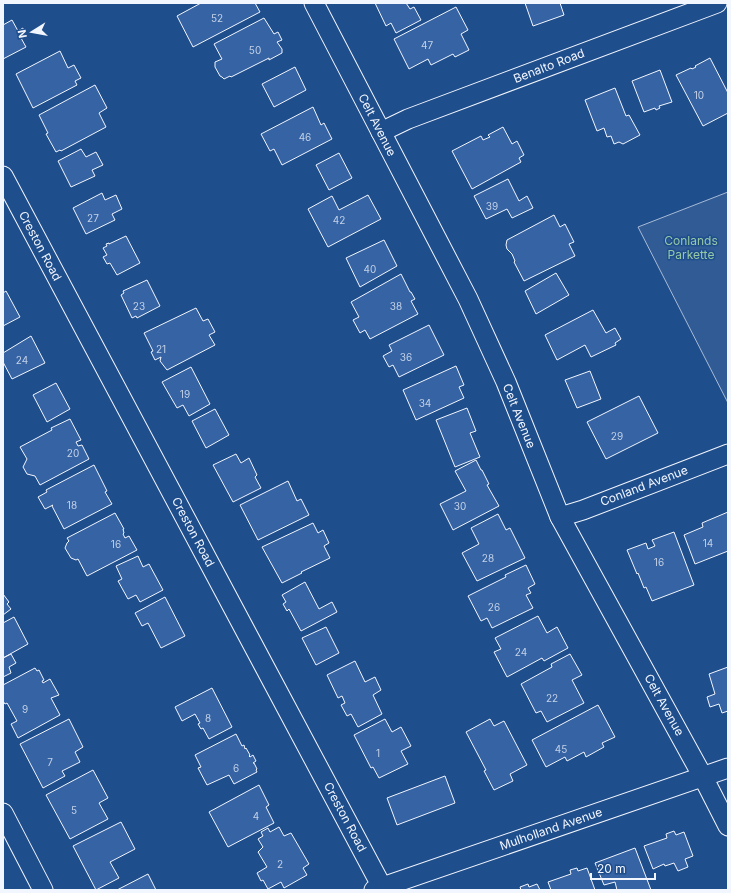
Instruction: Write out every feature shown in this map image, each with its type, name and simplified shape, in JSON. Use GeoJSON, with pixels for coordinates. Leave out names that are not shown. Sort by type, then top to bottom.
{"type":"FeatureCollection","features":[{"type":"Feature","properties":{"kind":"street","name":"Celt Avenue"},"geometry":{"type":"LineString","coordinates":[[314,3],[468,299],[506,382],[560,517],[703,777],[728,826]]}},
{"type":"Feature","properties":{"kind":"street","name":"Benalto Road"},"geometry":{"type":"LineString","coordinates":[[381,132],[408,119],[717,3]]}},
{"type":"Feature","properties":{"kind":"street","name":"Creston Road"},"geometry":{"type":"LineString","coordinates":[[3,176],[378,889]]}},
{"type":"Feature","properties":{"kind":"street","name":"Conland Avenue"},"geometry":{"type":"LineString","coordinates":[[560,517],[584,510],[728,454]]}},
{"type":"Feature","properties":{"kind":"street","name":"Mulholland Avenue"},"geometry":{"type":"LineString","coordinates":[[378,889],[728,768]]}},
{"type":"Feature","properties":{"kind":"street"},"geometry":{"type":"LineString","coordinates":[[3,814],[43,890]]}},
{"type":"Feature","properties":{"kind":"shaded area","name":"Conlands Parkette"},"geometry":{"type":"Polygon","coordinates":[[[728,192],[728,403],[638,227],[728,192]]]}},
{"type":"Feature","properties":{"kind":"building"},"geometry":{"type":"Polygon","coordinates":[[[201,3],[255,3],[260,12],[193,47],[177,16],[201,3]]]}},
{"type":"Feature","properties":{"kind":"building"},"geometry":{"type":"Polygon","coordinates":[[[375,3],[406,3],[410,9],[414,7],[421,20],[396,33],[391,23],[386,26],[375,3]]]}},
{"type":"Feature","properties":{"kind":"building"},"geometry":{"type":"Polygon","coordinates":[[[525,3],[560,3],[564,15],[533,26],[525,3]]]}},
{"type":"Feature","properties":{"kind":"building"},"geometry":{"type":"Polygon","coordinates":[[[456,7],[468,30],[461,34],[469,50],[455,57],[453,54],[431,65],[428,59],[409,69],[394,39],[456,7]]]}},
{"type":"Feature","properties":{"kind":"building"},"geometry":{"type":"Polygon","coordinates":[[[264,18],[274,34],[278,32],[282,40],[277,42],[282,49],[282,53],[224,79],[220,76],[215,67],[215,62],[222,59],[214,44],[264,18]]]}},
{"type":"Feature","properties":{"kind":"building"},"geometry":{"type":"Polygon","coordinates":[[[12,20],[18,31],[23,28],[26,36],[21,38],[26,47],[3,59],[3,25],[12,20]]]}},
{"type":"Feature","properties":{"kind":"building"},"geometry":{"type":"Polygon","coordinates":[[[60,51],[68,68],[74,65],[81,78],[75,81],[77,85],[33,108],[16,74],[60,51]]]}},
{"type":"Feature","properties":{"kind":"building"},"geometry":{"type":"Polygon","coordinates":[[[710,58],[728,93],[728,113],[703,126],[676,75],[696,67],[695,66],[710,58]]]}},
{"type":"Feature","properties":{"kind":"building"},"geometry":{"type":"Polygon","coordinates":[[[295,67],[306,90],[274,107],[262,84],[295,67]]]}},
{"type":"Feature","properties":{"kind":"building"},"geometry":{"type":"Polygon","coordinates":[[[660,70],[672,102],[659,106],[660,108],[656,110],[655,108],[644,112],[632,81],[660,70]]]}},
{"type":"Feature","properties":{"kind":"building"},"geometry":{"type":"Polygon","coordinates":[[[95,85],[107,108],[99,113],[106,127],[61,151],[56,152],[46,134],[48,133],[39,115],[95,85]]]}},
{"type":"Feature","properties":{"kind":"building"},"geometry":{"type":"Polygon","coordinates":[[[615,88],[626,116],[629,115],[640,135],[623,144],[619,142],[614,144],[611,136],[607,137],[604,128],[597,131],[585,100],[615,88]]]}},
{"type":"Feature","properties":{"kind":"building"},"geometry":{"type":"Polygon","coordinates":[[[313,107],[321,125],[324,123],[332,139],[282,165],[274,149],[270,151],[261,134],[313,107]]]}},
{"type":"Feature","properties":{"kind":"building"},"geometry":{"type":"Polygon","coordinates":[[[503,127],[512,144],[517,141],[524,155],[519,158],[521,162],[472,189],[452,151],[481,136],[483,140],[490,137],[488,135],[503,127]]]}},
{"type":"Feature","properties":{"kind":"building"},"geometry":{"type":"Polygon","coordinates":[[[81,149],[86,157],[96,152],[103,165],[92,170],[95,176],[71,187],[58,161],[81,149]]]}},
{"type":"Feature","properties":{"kind":"building"},"geometry":{"type":"Polygon","coordinates":[[[339,153],[352,178],[329,190],[316,165],[339,153]]]}},
{"type":"Feature","properties":{"kind":"building"},"geometry":{"type":"Polygon","coordinates":[[[508,179],[519,201],[527,196],[533,208],[512,218],[507,209],[486,219],[474,196],[508,179]]]}},
{"type":"Feature","properties":{"kind":"building"},"geometry":{"type":"Polygon","coordinates":[[[102,193],[105,200],[116,195],[122,209],[112,214],[115,220],[86,234],[73,208],[102,193]]]}},
{"type":"Feature","properties":{"kind":"building"},"geometry":{"type":"Polygon","coordinates":[[[368,195],[381,219],[328,247],[308,209],[332,196],[339,210],[368,195]]]}},
{"type":"Feature","properties":{"kind":"building"},"geometry":{"type":"Polygon","coordinates":[[[554,215],[560,227],[565,224],[574,242],[569,244],[575,256],[524,281],[514,262],[515,261],[512,254],[507,249],[507,240],[554,215]]]}},
{"type":"Feature","properties":{"kind":"building"},"geometry":{"type":"Polygon","coordinates":[[[126,236],[140,263],[117,275],[110,263],[107,264],[103,257],[107,255],[103,248],[107,246],[106,244],[126,236]]]}},
{"type":"Feature","properties":{"kind":"building"},"geometry":{"type":"Polygon","coordinates":[[[384,240],[397,266],[360,287],[346,258],[384,240]]]}},
{"type":"Feature","properties":{"kind":"building"},"geometry":{"type":"Polygon","coordinates":[[[556,273],[569,295],[536,314],[525,291],[556,273]]]}},
{"type":"Feature","properties":{"kind":"building"},"geometry":{"type":"Polygon","coordinates":[[[401,274],[415,299],[411,301],[418,314],[370,339],[365,330],[360,333],[353,320],[359,317],[351,302],[401,274]]]}},
{"type":"Feature","properties":{"kind":"building"},"geometry":{"type":"Polygon","coordinates":[[[147,280],[160,306],[137,318],[136,316],[132,318],[121,295],[124,293],[123,291],[147,280]]]}},
{"type":"Feature","properties":{"kind":"building"},"geometry":{"type":"Polygon","coordinates":[[[6,291],[20,317],[3,326],[3,293],[6,291]]]}},
{"type":"Feature","properties":{"kind":"building"},"geometry":{"type":"Polygon","coordinates":[[[196,308],[203,321],[208,319],[215,332],[209,335],[215,345],[167,370],[160,361],[161,357],[155,360],[151,352],[153,351],[144,333],[196,308]]]}},
{"type":"Feature","properties":{"kind":"building"},"geometry":{"type":"Polygon","coordinates":[[[593,310],[606,333],[615,328],[621,339],[615,343],[616,345],[591,357],[585,345],[557,360],[545,335],[593,310]]]}},
{"type":"Feature","properties":{"kind":"building"},"geometry":{"type":"Polygon","coordinates":[[[429,325],[444,355],[399,377],[393,365],[389,367],[383,356],[392,351],[389,345],[429,325]]]}},
{"type":"Feature","properties":{"kind":"building"},"geometry":{"type":"Polygon","coordinates":[[[31,336],[45,363],[12,379],[3,362],[3,353],[31,336]]]}},
{"type":"Feature","properties":{"kind":"building"},"geometry":{"type":"Polygon","coordinates":[[[456,366],[464,385],[459,387],[464,398],[416,420],[403,390],[456,366]]]}},
{"type":"Feature","properties":{"kind":"building"},"geometry":{"type":"Polygon","coordinates":[[[191,367],[210,404],[189,416],[183,405],[177,408],[162,382],[191,367]]]}},
{"type":"Feature","properties":{"kind":"building"},"geometry":{"type":"Polygon","coordinates":[[[590,371],[601,399],[577,408],[565,380],[590,371]]]}},
{"type":"Feature","properties":{"kind":"building"},"geometry":{"type":"Polygon","coordinates":[[[56,383],[70,409],[47,422],[33,395],[56,383]]]}},
{"type":"Feature","properties":{"kind":"building"},"geometry":{"type":"Polygon","coordinates":[[[639,396],[658,433],[606,459],[587,422],[639,396]]]}},
{"type":"Feature","properties":{"kind":"building"},"geometry":{"type":"Polygon","coordinates":[[[467,408],[476,431],[470,433],[480,457],[455,467],[436,420],[467,408]]]}},
{"type":"Feature","properties":{"kind":"building"},"geometry":{"type":"Polygon","coordinates":[[[215,409],[229,435],[206,448],[192,421],[215,409]]]}},
{"type":"Feature","properties":{"kind":"building"},"geometry":{"type":"Polygon","coordinates":[[[70,419],[81,440],[76,442],[78,446],[82,445],[89,459],[40,485],[35,476],[27,474],[23,467],[27,459],[20,447],[52,430],[51,428],[70,419]]]}},
{"type":"Feature","properties":{"kind":"building"},"geometry":{"type":"Polygon","coordinates":[[[236,454],[241,463],[249,458],[257,475],[255,477],[261,488],[233,502],[213,465],[236,454]]]}},
{"type":"Feature","properties":{"kind":"building"},"geometry":{"type":"Polygon","coordinates":[[[476,460],[489,484],[487,485],[499,506],[453,530],[440,504],[466,491],[455,471],[476,460]]]}},
{"type":"Feature","properties":{"kind":"building"},"geometry":{"type":"Polygon","coordinates":[[[94,465],[107,491],[105,492],[112,504],[64,529],[52,506],[53,505],[45,509],[38,497],[47,492],[46,490],[94,465]]]}},
{"type":"Feature","properties":{"kind":"building"},"geometry":{"type":"Polygon","coordinates":[[[288,481],[297,501],[301,499],[309,515],[258,540],[240,505],[288,481]]]}},
{"type":"Feature","properties":{"kind":"building"},"geometry":{"type":"Polygon","coordinates":[[[728,512],[728,551],[695,564],[684,535],[703,527],[702,523],[728,512]]]}},
{"type":"Feature","properties":{"kind":"building"},"geometry":{"type":"Polygon","coordinates":[[[115,513],[124,529],[123,534],[125,538],[129,536],[137,550],[87,576],[78,559],[76,560],[71,558],[65,548],[69,541],[67,538],[115,513]]]}},
{"type":"Feature","properties":{"kind":"building"},"geometry":{"type":"Polygon","coordinates":[[[498,514],[506,530],[510,528],[525,558],[477,581],[462,553],[479,544],[471,528],[498,514]]]}},
{"type":"Feature","properties":{"kind":"building"},"geometry":{"type":"Polygon","coordinates":[[[313,523],[318,533],[323,530],[329,543],[324,546],[330,558],[282,583],[262,547],[313,523]]]}},
{"type":"Feature","properties":{"kind":"building"},"geometry":{"type":"Polygon","coordinates":[[[674,532],[694,585],[652,601],[646,587],[644,588],[638,573],[637,574],[627,550],[646,543],[648,549],[655,546],[652,540],[674,532]]]}},
{"type":"Feature","properties":{"kind":"building"},"geometry":{"type":"Polygon","coordinates":[[[138,556],[143,567],[149,564],[163,590],[140,602],[136,595],[128,599],[118,581],[122,579],[116,566],[138,556]]]}},
{"type":"Feature","properties":{"kind":"building"},"geometry":{"type":"Polygon","coordinates":[[[526,565],[535,584],[528,588],[531,593],[526,595],[533,608],[492,628],[487,618],[481,621],[468,596],[526,565]]]}},
{"type":"Feature","properties":{"kind":"building"},"geometry":{"type":"Polygon","coordinates":[[[305,582],[319,609],[332,602],[337,612],[301,631],[289,609],[287,611],[283,604],[286,602],[282,595],[305,582]]]}},
{"type":"Feature","properties":{"kind":"building"},"geometry":{"type":"Polygon","coordinates":[[[3,594],[9,602],[7,604],[11,609],[3,615],[3,594]]]}},
{"type":"Feature","properties":{"kind":"building"},"geometry":{"type":"Polygon","coordinates":[[[165,597],[185,636],[161,648],[148,623],[142,626],[135,613],[165,597]]]}},
{"type":"Feature","properties":{"kind":"building"},"geometry":{"type":"Polygon","coordinates":[[[538,616],[547,633],[557,627],[568,648],[544,661],[542,658],[507,677],[494,652],[501,649],[495,638],[538,616]]]}},
{"type":"Feature","properties":{"kind":"building"},"geometry":{"type":"Polygon","coordinates":[[[14,617],[28,644],[3,658],[3,623],[14,617]]]}},
{"type":"Feature","properties":{"kind":"building"},"geometry":{"type":"Polygon","coordinates":[[[326,627],[339,653],[316,665],[302,638],[326,627]]]}},
{"type":"Feature","properties":{"kind":"building"},"geometry":{"type":"Polygon","coordinates":[[[11,654],[16,663],[9,667],[11,673],[3,677],[3,658],[11,654]]]}},
{"type":"Feature","properties":{"kind":"building"},"geometry":{"type":"Polygon","coordinates":[[[570,654],[582,675],[572,680],[584,703],[547,722],[541,711],[536,713],[521,684],[552,667],[551,664],[570,654]]]}},
{"type":"Feature","properties":{"kind":"building"},"geometry":{"type":"Polygon","coordinates":[[[355,661],[365,682],[375,677],[381,690],[373,695],[382,714],[358,727],[351,714],[347,716],[341,705],[345,703],[342,696],[338,698],[327,675],[355,661]]]}},
{"type":"Feature","properties":{"kind":"building"},"geometry":{"type":"Polygon","coordinates":[[[728,667],[728,711],[722,713],[719,704],[710,707],[707,697],[715,694],[709,674],[728,667]]]}},
{"type":"Feature","properties":{"kind":"building"},"geometry":{"type":"Polygon","coordinates":[[[35,668],[37,671],[39,670],[44,680],[42,681],[43,683],[50,679],[59,695],[51,698],[60,715],[18,738],[11,724],[17,721],[7,703],[5,704],[3,701],[3,685],[35,668]]]}},
{"type":"Feature","properties":{"kind":"building"},"geometry":{"type":"Polygon","coordinates":[[[212,688],[232,727],[209,739],[203,728],[201,729],[198,724],[200,723],[195,714],[182,721],[175,707],[212,688]]]}},
{"type":"Feature","properties":{"kind":"building"},"geometry":{"type":"Polygon","coordinates":[[[598,705],[615,737],[602,743],[604,747],[586,757],[584,752],[567,761],[565,757],[546,767],[532,740],[598,705]]]}},
{"type":"Feature","properties":{"kind":"building"},"geometry":{"type":"Polygon","coordinates":[[[69,719],[83,747],[75,752],[80,762],[62,771],[65,776],[43,788],[20,744],[69,719]]]}},
{"type":"Feature","properties":{"kind":"building"},"geometry":{"type":"Polygon","coordinates":[[[385,719],[392,732],[401,727],[411,746],[401,751],[408,764],[379,778],[373,767],[371,768],[354,735],[385,719]]]}},
{"type":"Feature","properties":{"kind":"building"},"geometry":{"type":"Polygon","coordinates":[[[490,719],[494,726],[504,721],[527,765],[510,774],[513,781],[494,790],[484,771],[486,770],[466,732],[490,719]]]}},
{"type":"Feature","properties":{"kind":"building"},"geometry":{"type":"Polygon","coordinates":[[[236,734],[242,746],[244,745],[245,749],[246,748],[250,755],[249,756],[250,757],[253,755],[256,761],[253,763],[257,769],[257,772],[234,784],[229,775],[207,785],[198,768],[201,767],[195,755],[236,734]]]}},
{"type":"Feature","properties":{"kind":"building"},"geometry":{"type":"Polygon","coordinates":[[[93,770],[108,798],[99,803],[108,819],[70,839],[46,795],[93,770]]]}},
{"type":"Feature","properties":{"kind":"building"},"geometry":{"type":"Polygon","coordinates":[[[445,776],[455,803],[397,825],[387,798],[445,776]]]}},
{"type":"Feature","properties":{"kind":"building"},"geometry":{"type":"Polygon","coordinates":[[[259,785],[269,805],[266,807],[274,823],[228,847],[209,812],[259,785]]]}},
{"type":"Feature","properties":{"kind":"building"},"geometry":{"type":"Polygon","coordinates":[[[121,822],[135,849],[110,862],[119,878],[96,890],[73,846],[121,822]]]}},
{"type":"Feature","properties":{"kind":"building"},"geometry":{"type":"Polygon","coordinates":[[[279,827],[284,836],[291,833],[309,864],[303,868],[307,875],[284,888],[281,882],[268,889],[263,880],[261,881],[257,873],[267,867],[258,852],[263,847],[258,839],[263,836],[261,832],[268,828],[270,832],[279,827]]]}},
{"type":"Feature","properties":{"kind":"building"},"geometry":{"type":"Polygon","coordinates":[[[674,831],[676,835],[684,832],[693,856],[685,859],[688,867],[678,871],[674,863],[665,866],[664,864],[653,869],[644,846],[667,838],[666,834],[674,831]]]}},
{"type":"Feature","properties":{"kind":"building"},"geometry":{"type":"Polygon","coordinates":[[[635,848],[651,890],[617,890],[615,882],[604,885],[595,863],[635,848]]]}},
{"type":"Feature","properties":{"kind":"building"},"geometry":{"type":"Polygon","coordinates":[[[577,868],[578,871],[587,868],[595,890],[551,890],[548,882],[571,874],[570,870],[577,868]]]}},
{"type":"Feature","properties":{"kind":"building"},"geometry":{"type":"Polygon","coordinates":[[[148,874],[156,890],[117,890],[148,874]]]}},
{"type":"Feature","properties":{"kind":"building"},"geometry":{"type":"Polygon","coordinates":[[[528,884],[529,887],[537,884],[540,890],[521,890],[520,887],[528,884]]]}}]}
